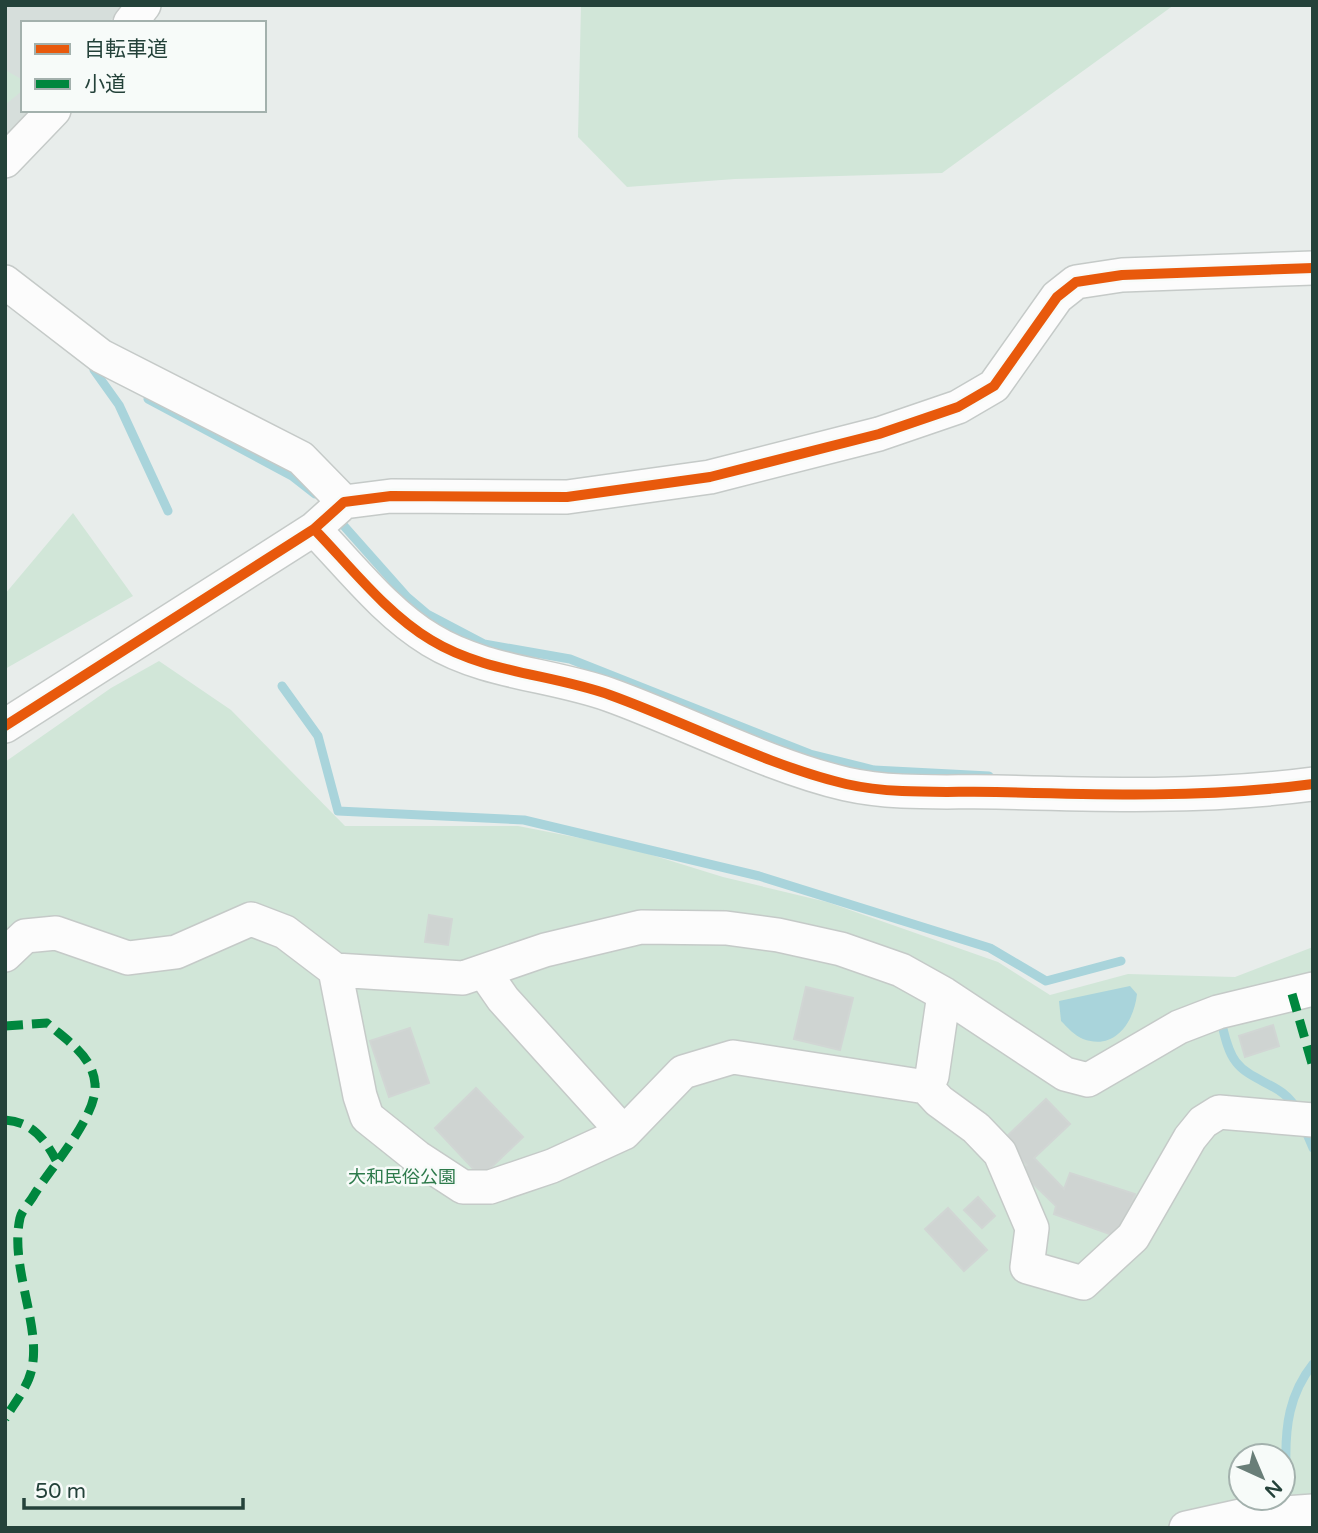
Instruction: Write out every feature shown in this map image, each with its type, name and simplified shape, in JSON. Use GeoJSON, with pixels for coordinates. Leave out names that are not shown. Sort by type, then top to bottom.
{"type":"FeatureCollection","features":[{"type":"Feature","properties":{"kind":"street"},"geometry":{"type":"LineString","coordinates":[[132,21],[144,5]]}},
{"type":"Feature","properties":{"kind":"street"},"geometry":{"type":"LineString","coordinates":[[5,161],[52,112]]}},
{"type":"Feature","properties":{"kind":"street"},"geometry":{"type":"LineString","coordinates":[[5,726],[314,529],[344,502],[391,496],[566,497],[710,477],[879,434],[958,407],[994,387],[1057,298],[1076,282],[1122,275],[1313,268]]}},
{"type":"Feature","properties":{"kind":"street"},"geometry":{"type":"LineString","coordinates":[[5,282],[101,356],[301,457],[344,502]]}},
{"type":"Feature","properties":{"kind":"street"},"geometry":{"type":"LineString","coordinates":[[314,529],[393,610],[430,640],[471,659],[609,695],[804,771],[847,784],[897,790],[1118,795],[1219,792],[1313,784]]}},
{"type":"Feature","properties":{"kind":"street"},"geometry":{"type":"LineString","coordinates":[[5,955],[25,936],[56,933],[128,958],[176,952],[251,919],[285,932],[335,970],[463,978],[485,973],[545,950],[641,927],[726,928],[841,949],[901,970],[944,994],[1065,1074],[1088,1080],[1192,1022],[1218,1012],[1313,989]]}},
{"type":"Feature","properties":{"kind":"street"},"geometry":{"type":"LineString","coordinates":[[335,970],[360,1096],[367,1117],[400,1144],[463,1187],[490,1187],[552,1166],[624,1133],[683,1072],[733,1057],[926,1087],[939,1101],[976,1128],[1000,1153],[1032,1228],[1027,1267],[1083,1283],[1133,1237],[1190,1138],[1203,1122],[1219,1112],[1305,1119]]}},
{"type":"Feature","properties":{"kind":"street"},"geometry":{"type":"LineString","coordinates":[[485,973],[502,999],[624,1133]]}},
{"type":"Feature","properties":{"kind":"street"},"geometry":{"type":"LineString","coordinates":[[926,1087],[932,1076],[944,994]]}},
{"type":"Feature","properties":{"kind":"street"},"geometry":{"type":"LineString","coordinates":[[1186,1528],[1240,1516],[1313,1511]]}},
{"type":"Feature","properties":{"kind":"shaded area"},"geometry":{"type":"Polygon","coordinates":[[[5,5],[123,5],[111,21],[21,21],[21,112],[28,112],[5,137],[5,5]]]}},
{"type":"Feature","properties":{"kind":"green space"},"geometry":{"type":"Polygon","coordinates":[[[581,5],[1174,5],[942,173],[735,179],[627,187],[578,137],[581,5]]]}},
{"type":"Feature","properties":{"kind":"green space"},"geometry":{"type":"Polygon","coordinates":[[[5,70],[21,79],[21,92],[5,105],[5,70]]]}},
{"type":"Feature","properties":{"kind":"green space"},"geometry":{"type":"Polygon","coordinates":[[[73,513],[133,596],[5,669],[5,594],[73,513]]]}},
{"type":"Feature","properties":{"kind":"green space","name":"大和民俗公園"},"geometry":{"type":"Polygon","coordinates":[[[159,661],[231,710],[345,826],[518,826],[626,847],[723,877],[827,902],[998,962],[1050,995],[1128,974],[1235,977],[1313,947],[1313,1528],[5,1528],[5,762],[111,688],[159,661]]]}},
{"type":"Feature","properties":{"kind":"water"},"geometry":{"type":"Polygon","coordinates":[[[1130,986],[1137,994],[1132,1015],[1121,1032],[1113,1037],[1094,1042],[1083,1039],[1061,1021],[1059,1001],[1130,986]]]}},
{"type":"Feature","properties":{"kind":"building"},"geometry":{"type":"Polygon","coordinates":[[[429,915],[452,919],[448,945],[425,942],[429,915]]]}},
{"type":"Feature","properties":{"kind":"building"},"geometry":{"type":"Polygon","coordinates":[[[806,987],[853,998],[840,1050],[794,1039],[806,987]]]}},
{"type":"Feature","properties":{"kind":"building"},"geometry":{"type":"Polygon","coordinates":[[[1273,1025],[1279,1046],[1245,1057],[1239,1036],[1273,1025]]]}},
{"type":"Feature","properties":{"kind":"building"},"geometry":{"type":"Polygon","coordinates":[[[410,1028],[429,1083],[389,1097],[370,1041],[410,1028]]]}},
{"type":"Feature","properties":{"kind":"building"},"geometry":{"type":"Polygon","coordinates":[[[476,1088],[523,1137],[481,1177],[435,1128],[476,1088]]]}},
{"type":"Feature","properties":{"kind":"building"},"geometry":{"type":"Polygon","coordinates":[[[1046,1099],[1070,1124],[1034,1158],[1064,1189],[1070,1173],[1135,1194],[1118,1237],[1054,1214],[1056,1206],[1021,1172],[1027,1165],[1003,1140],[1046,1099]]]}},
{"type":"Feature","properties":{"kind":"building"},"geometry":{"type":"Polygon","coordinates":[[[978,1197],[995,1216],[982,1228],[964,1210],[978,1197]]]}},
{"type":"Feature","properties":{"kind":"building"},"geometry":{"type":"Polygon","coordinates":[[[948,1208],[987,1250],[964,1271],[925,1229],[948,1208]]]}},
{"type":"Feature","properties":{"kind":"waterway"},"geometry":{"type":"LineString","coordinates":[[94,370],[119,405],[168,511]]}},
{"type":"Feature","properties":{"kind":"waterway"},"geometry":{"type":"LineString","coordinates":[[148,399],[292,476],[315,494]]}},
{"type":"Feature","properties":{"kind":"waterway"},"geometry":{"type":"LineString","coordinates":[[336,517],[407,597],[427,614],[484,644],[570,659],[810,754],[874,770],[989,776]]}},
{"type":"Feature","properties":{"kind":"waterway"},"geometry":{"type":"LineString","coordinates":[[282,686],[318,736],[338,811],[524,820],[759,876],[990,948],[1046,981],[1121,961]]}},
{"type":"Feature","properties":{"kind":"waterway"},"geometry":{"type":"LineString","coordinates":[[1222,1025],[1236,1062],[1251,1075],[1285,1095],[1297,1111]]}},
{"type":"Feature","properties":{"kind":"waterway"},"geometry":{"type":"LineString","coordinates":[[1304,1127],[1313,1148]]}},
{"type":"Feature","properties":{"kind":"waterway"},"geometry":{"type":"LineString","coordinates":[[1286,1442],[1294,1399],[1313,1364]]}},
{"type":"Feature","properties":{"kind":"marked path"},"geometry":{"type":"LineString","coordinates":[[1292,994],[1313,1067]]}},
{"type":"Feature","properties":{"kind":"marked path"},"geometry":{"type":"LineString","coordinates":[[5,1026],[47,1023],[84,1057],[95,1084],[94,1097],[82,1126],[20,1218],[19,1257],[34,1355],[26,1384],[5,1419]]}},
{"type":"Feature","properties":{"kind":"marked path"},"geometry":{"type":"LineString","coordinates":[[5,1120],[30,1128],[47,1145],[56,1160]]}},
{"type":"Feature","properties":{"kind":"cycle path"},"geometry":{"type":"LineString","coordinates":[[5,726],[314,529],[344,502],[391,496],[567,497],[710,477],[879,434],[958,407],[994,386],[1057,297],[1076,282],[1122,275],[1313,268]]}},
{"type":"Feature","properties":{"kind":"cycle path"},"geometry":{"type":"LineString","coordinates":[[314,529],[399,616],[431,640],[452,651],[473,660],[610,695],[757,755],[846,784],[902,791],[1115,794],[1234,792],[1313,784]]}}]}
